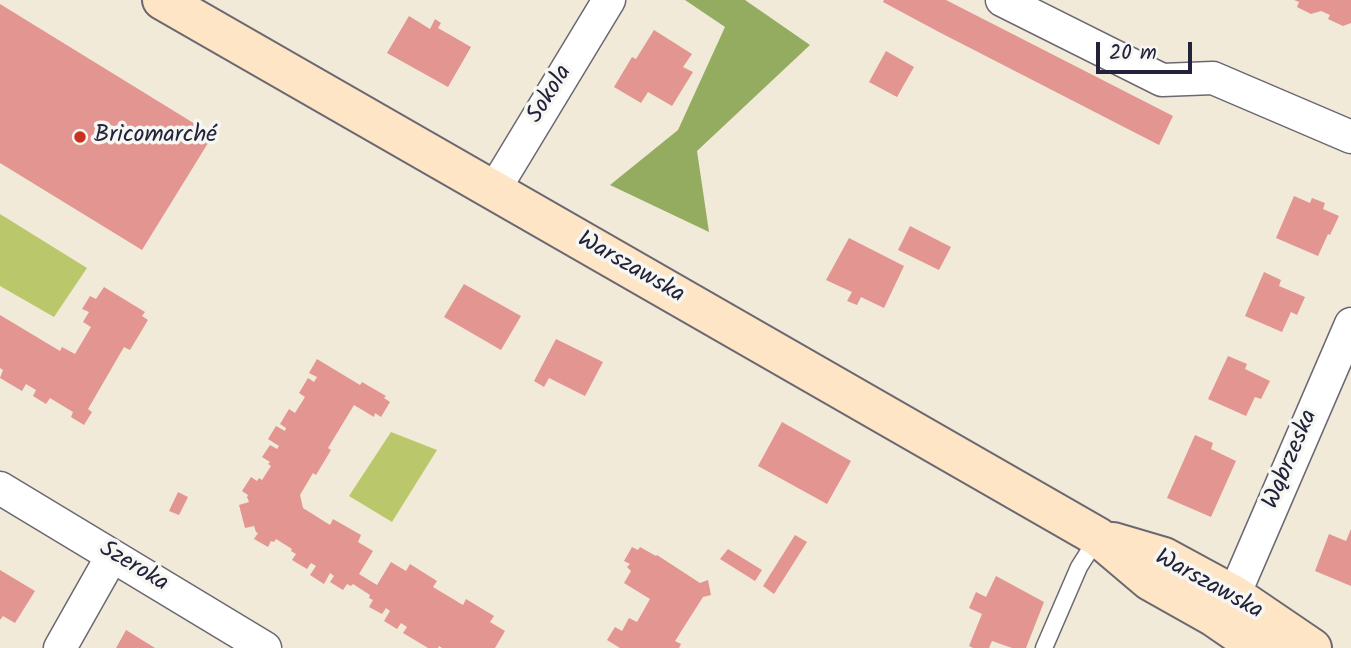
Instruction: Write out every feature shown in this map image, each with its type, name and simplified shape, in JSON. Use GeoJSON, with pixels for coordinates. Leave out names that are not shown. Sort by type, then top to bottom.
{"type":"FeatureCollection","features":[{"type":"Feature","properties":{"kind":"main road","name":"Warszawska"},"geometry":{"type":"LineString","coordinates":[[162,0],[1098,537],[1150,582],[1214,617],[1259,648]]}},
{"type":"Feature","properties":{"kind":"main road","name":"Warszawska"},"geometry":{"type":"LineString","coordinates":[[1098,537],[1164,557],[1234,595],[1312,648]]}},
{"type":"Feature","properties":{"kind":"street","name":"Sokola"},"geometry":{"type":"LineString","coordinates":[[494,190],[609,0]]}},
{"type":"Feature","properties":{"kind":"street"},"geometry":{"type":"LineString","coordinates":[[1002,0],[1162,80],[1213,78],[1351,137]]}},
{"type":"Feature","properties":{"kind":"street","name":"Wąbrzeska"},"geometry":{"type":"LineString","coordinates":[[1234,595],[1351,324]]}},
{"type":"Feature","properties":{"kind":"street","name":"Szeroka"},"geometry":{"type":"LineString","coordinates":[[0,488],[265,648]]}},
{"type":"Feature","properties":{"kind":"street"},"geometry":{"type":"LineString","coordinates":[[60,648],[112,556]]}},
{"type":"Feature","properties":{"kind":"lane"},"geometry":{"type":"LineString","coordinates":[[1044,648],[1079,568],[1098,537]]}},
{"type":"Feature","properties":{"kind":"green space"},"geometry":{"type":"Polygon","coordinates":[[[685,0],[745,0],[810,45],[697,151],[709,232],[610,185],[678,130],[725,27],[685,0]]]}},
{"type":"Feature","properties":{"kind":"green space"},"geometry":{"type":"Polygon","coordinates":[[[0,214],[87,268],[54,317],[0,286],[0,214]]]}},
{"type":"Feature","properties":{"kind":"green space"},"geometry":{"type":"Polygon","coordinates":[[[391,432],[437,450],[392,522],[349,496],[391,432]]]}},
{"type":"Feature","properties":{"kind":"building"},"geometry":{"type":"Polygon","coordinates":[[[946,0],[1173,116],[1159,145],[937,31],[883,2],[946,0]]]}},
{"type":"Feature","properties":{"kind":"building"},"geometry":{"type":"Polygon","coordinates":[[[1294,0],[1351,0],[1351,23],[1343,26],[1328,19],[1330,15],[1321,11],[1311,14],[1297,7],[1299,2],[1294,0]]]}},
{"type":"Feature","properties":{"kind":"building","name":"Bricomarché"},"geometry":{"type":"Polygon","coordinates":[[[0,4],[213,135],[142,250],[0,163],[0,4]]]}},
{"type":"Feature","properties":{"kind":"building"},"geometry":{"type":"Polygon","coordinates":[[[409,16],[430,29],[435,19],[441,23],[438,28],[471,47],[448,87],[387,53],[409,16]]]}},
{"type":"Feature","properties":{"kind":"building"},"geometry":{"type":"Polygon","coordinates":[[[654,30],[692,54],[683,67],[693,72],[672,106],[648,92],[641,103],[614,87],[632,57],[636,59],[654,30]]]}},
{"type":"Feature","properties":{"kind":"building"},"geometry":{"type":"Polygon","coordinates":[[[886,51],[914,67],[897,97],[869,82],[886,51]]]}},
{"type":"Feature","properties":{"kind":"building"},"geometry":{"type":"Polygon","coordinates":[[[1294,196],[1310,203],[1312,198],[1325,203],[1323,209],[1339,216],[1318,256],[1276,238],[1294,196]]]}},
{"type":"Feature","properties":{"kind":"building"},"geometry":{"type":"Polygon","coordinates":[[[910,226],[951,247],[939,270],[898,250],[910,226]]]}},
{"type":"Feature","properties":{"kind":"building"},"geometry":{"type":"Polygon","coordinates":[[[849,238],[904,266],[884,308],[861,297],[857,305],[847,301],[852,292],[826,280],[849,238]]]}},
{"type":"Feature","properties":{"kind":"building"},"geometry":{"type":"Polygon","coordinates":[[[1264,272],[1281,280],[1279,286],[1305,297],[1297,315],[1291,312],[1282,332],[1245,316],[1264,272]]]}},
{"type":"Feature","properties":{"kind":"building"},"geometry":{"type":"Polygon","coordinates":[[[464,284],[521,316],[501,350],[444,317],[464,284]]]}},
{"type":"Feature","properties":{"kind":"building"},"geometry":{"type":"Polygon","coordinates":[[[104,287],[145,312],[142,316],[148,320],[130,350],[124,347],[88,409],[92,412],[84,425],[71,417],[73,412],[50,398],[46,404],[33,396],[36,390],[26,384],[22,391],[0,378],[3,370],[0,368],[0,315],[60,351],[62,347],[75,354],[91,327],[83,322],[89,312],[82,309],[90,296],[96,299],[104,287]]]}},
{"type":"Feature","properties":{"kind":"building"},"geometry":{"type":"Polygon","coordinates":[[[556,339],[603,362],[585,396],[549,378],[544,387],[534,381],[556,339]]]}},
{"type":"Feature","properties":{"kind":"building"},"geometry":{"type":"Polygon","coordinates":[[[1228,356],[1247,364],[1245,369],[1270,381],[1261,399],[1255,397],[1246,416],[1208,399],[1228,356]]]}},
{"type":"Feature","properties":{"kind":"building"},"geometry":{"type":"Polygon","coordinates":[[[317,359],[360,385],[362,382],[386,396],[384,398],[390,402],[381,417],[375,413],[374,417],[354,405],[328,448],[331,450],[316,475],[313,473],[300,495],[303,508],[330,525],[333,519],[361,535],[358,542],[373,551],[359,574],[377,585],[391,562],[406,571],[410,564],[437,581],[433,587],[463,605],[466,599],[494,616],[490,622],[505,631],[495,648],[428,648],[403,633],[407,627],[401,623],[397,629],[384,621],[390,611],[386,608],[382,614],[369,607],[373,600],[369,598],[370,595],[353,584],[347,584],[343,590],[330,582],[334,576],[330,573],[324,584],[310,575],[316,566],[311,563],[307,569],[292,560],[296,554],[292,549],[276,539],[271,541],[268,547],[254,539],[258,533],[254,526],[245,528],[239,505],[249,502],[248,495],[242,491],[251,477],[257,481],[259,478],[262,480],[271,466],[268,464],[270,462],[262,457],[270,445],[277,449],[279,446],[268,439],[276,426],[285,431],[286,428],[280,424],[289,409],[295,413],[305,397],[299,393],[308,378],[314,382],[317,377],[309,373],[317,359]]]}},
{"type":"Feature","properties":{"kind":"building"},"geometry":{"type":"Polygon","coordinates":[[[782,422],[851,461],[827,504],[758,466],[782,422]]]}},
{"type":"Feature","properties":{"kind":"building"},"geometry":{"type":"Polygon","coordinates":[[[1195,435],[1213,443],[1211,449],[1236,461],[1211,517],[1167,498],[1195,435]]]}},
{"type":"Feature","properties":{"kind":"building"},"geometry":{"type":"Polygon","coordinates":[[[178,492],[188,497],[179,515],[169,511],[178,492]]]}},
{"type":"Feature","properties":{"kind":"building"},"geometry":{"type":"Polygon","coordinates":[[[1351,529],[1351,586],[1315,571],[1329,534],[1346,541],[1351,529]]]}},
{"type":"Feature","properties":{"kind":"building"},"geometry":{"type":"Polygon","coordinates":[[[795,535],[807,542],[774,594],[763,586],[795,535]]]}},
{"type":"Feature","properties":{"kind":"building"},"geometry":{"type":"Polygon","coordinates":[[[632,547],[638,550],[640,547],[657,555],[700,583],[708,580],[711,595],[703,597],[675,641],[681,644],[679,648],[620,648],[607,640],[615,627],[622,631],[629,618],[637,622],[650,599],[624,583],[631,571],[627,567],[630,564],[624,561],[632,547]]]}},
{"type":"Feature","properties":{"kind":"building"},"geometry":{"type":"Polygon","coordinates":[[[728,549],[762,570],[755,581],[720,559],[728,549]]]}},
{"type":"Feature","properties":{"kind":"building"},"geometry":{"type":"Polygon","coordinates":[[[0,570],[35,591],[15,623],[3,616],[0,620],[0,570]]]}},
{"type":"Feature","properties":{"kind":"building"},"geometry":{"type":"Polygon","coordinates":[[[996,576],[1044,602],[1026,648],[1012,648],[992,641],[989,648],[969,646],[982,614],[969,608],[976,592],[986,597],[996,576]]]}},
{"type":"Feature","properties":{"kind":"building"},"geometry":{"type":"Polygon","coordinates":[[[126,630],[155,648],[116,648],[126,630]]]}},
{"type":"Feature","properties":{"kind":"place","name":"Bricomarché"},"geometry":{"type":"Point","coordinates":[80,137]}}]}
